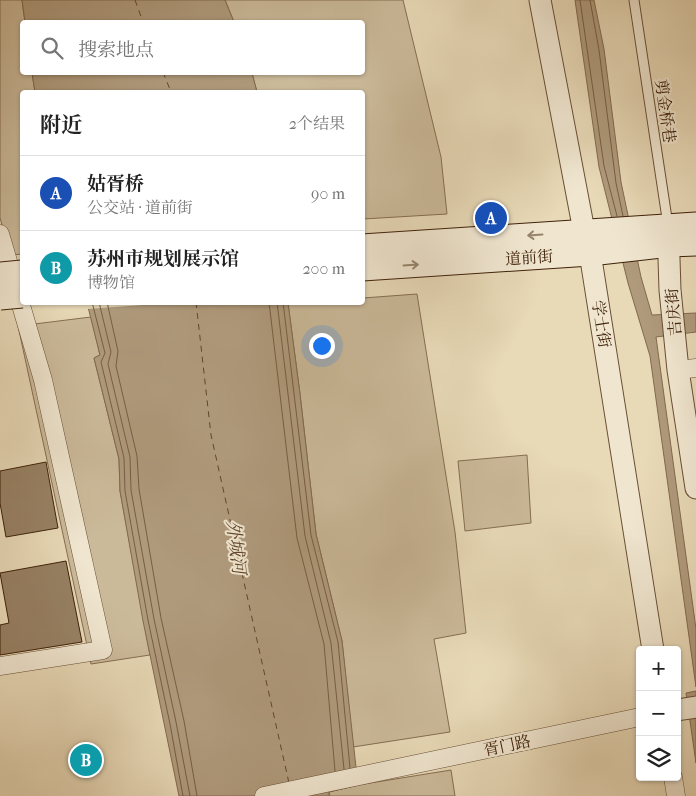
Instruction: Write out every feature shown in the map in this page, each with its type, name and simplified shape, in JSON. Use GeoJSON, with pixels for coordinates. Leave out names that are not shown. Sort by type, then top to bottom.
{"type":"FeatureCollection","features":[{"type":"Feature","properties":{"kind":"main road","name":"道前街"},"geometry":{"type":"LineString","coordinates":[[365,268],[598,241],[669,235],[696,225]]}},
{"type":"Feature","properties":{"kind":"main road","name":"道前街"},"geometry":{"type":"LineString","coordinates":[[669,235],[696,243]]}},
{"type":"Feature","properties":{"kind":"main road","name":"道前街"},"geometry":{"type":"LineString","coordinates":[[365,247],[598,241]]}},
{"type":"Feature","properties":{"kind":"main road"},"geometry":{"type":"LineString","coordinates":[[0,275],[20,273]]}},
{"type":"Feature","properties":{"kind":"main road"},"geometry":{"type":"LineString","coordinates":[[0,296],[20,295]]}},
{"type":"Feature","properties":{"kind":"street","name":"学士街"},"geometry":{"type":"LineString","coordinates":[[540,0],[598,241],[652,646]]}},
{"type":"Feature","properties":{"kind":"street"},"geometry":{"type":"LineString","coordinates":[[0,234],[20,302]]}},
{"type":"Feature","properties":{"kind":"street","name":"吉庆街"},"geometry":{"type":"LineString","coordinates":[[669,235],[670,290],[675,339],[687,369],[696,488]]}},
{"type":"Feature","properties":{"kind":"street"},"geometry":{"type":"LineString","coordinates":[[0,666],[104,650],[43,380],[21,305]]}},
{"type":"Feature","properties":{"kind":"street","name":"胥门路"},"geometry":{"type":"LineString","coordinates":[[264,796],[636,718]]}},
{"type":"Feature","properties":{"kind":"street"},"geometry":{"type":"LineString","coordinates":[[674,781],[676,796]]}},
{"type":"Feature","properties":{"kind":"lane","name":"剪金桥巷"},"geometry":{"type":"LineString","coordinates":[[634,0],[669,235]]}},
{"type":"Feature","properties":{"kind":"shaded area"},"geometry":{"type":"Polygon","coordinates":[[[0,0],[22,0],[25,20],[20,20],[20,75],[32,75],[35,90],[20,90],[20,254],[11,255],[0,218],[0,0]]]}},
{"type":"Feature","properties":{"kind":"shaded area"},"geometry":{"type":"Polygon","coordinates":[[[225,0],[403,0],[441,157],[447,214],[365,219],[365,90],[256,90],[253,75],[365,75],[365,20],[233,20],[225,0]]]}},
{"type":"Feature","properties":{"kind":"shaded area"},"geometry":{"type":"Polygon","coordinates":[[[417,294],[455,532],[466,633],[434,639],[450,732],[353,747],[342,641],[316,534],[288,305],[365,305],[365,298],[417,294]]]}},
{"type":"Feature","properties":{"kind":"shaded area"},"geometry":{"type":"Polygon","coordinates":[[[91,317],[100,355],[94,358],[119,459],[120,491],[150,655],[91,664],[18,326],[91,317]]]}},
{"type":"Feature","properties":{"kind":"shaded area"},"geometry":{"type":"Polygon","coordinates":[[[527,455],[531,523],[465,531],[458,461],[527,455]]]}},
{"type":"Feature","properties":{"kind":"shaded area"},"geometry":{"type":"Polygon","coordinates":[[[451,770],[455,796],[330,796],[329,792],[358,785],[451,770]]]}},
{"type":"Feature","properties":{"kind":"water"},"geometry":{"type":"Polygon","coordinates":[[[22,0],[225,0],[233,20],[25,20],[22,0]]]}},
{"type":"Feature","properties":{"kind":"water"},"geometry":{"type":"Polygon","coordinates":[[[575,0],[594,0],[604,49],[621,182],[641,277],[652,315],[696,313],[696,332],[656,337],[696,629],[696,687],[650,356],[628,283],[599,167],[575,0]]]}},
{"type":"Feature","properties":{"kind":"water"},"geometry":{"type":"Polygon","coordinates":[[[32,75],[253,75],[256,90],[35,90],[32,75]]]}},
{"type":"Feature","properties":{"kind":"water","name":"外城河"},"geometry":{"type":"Polygon","coordinates":[[[88,305],[288,305],[316,534],[342,641],[358,785],[329,792],[329,796],[179,796],[143,621],[120,491],[119,459],[94,358],[100,355],[88,305]]]}},
{"type":"Feature","properties":{"kind":"water"},"geometry":{"type":"Polygon","coordinates":[[[696,691],[696,763],[686,693],[696,691]]]}},
{"type":"Feature","properties":{"kind":"pier"},"geometry":{"type":"Polygon","coordinates":[[[86,305],[143,305],[87,309],[86,305]]]}},
{"type":"Feature","properties":{"kind":"building"},"geometry":{"type":"Polygon","coordinates":[[[46,462],[58,528],[6,537],[0,503],[0,471],[46,462]]]}},
{"type":"Feature","properties":{"kind":"building"},"geometry":{"type":"Polygon","coordinates":[[[66,561],[82,642],[0,655],[0,625],[9,623],[0,573],[66,561]]]}},
{"type":"Feature","properties":{"kind":"ferry route"},"geometry":{"type":"LineString","coordinates":[[135,0],[142,20]]}},
{"type":"Feature","properties":{"kind":"ferry route"},"geometry":{"type":"LineString","coordinates":[[164,75],[170,90]]}},
{"type":"Feature","properties":{"kind":"ferry route"},"geometry":{"type":"LineString","coordinates":[[196,305],[211,435],[289,783]]}},
{"type":"Feature","properties":{"kind":"place","name":"姑胥桥"},"geometry":{"type":"Point","coordinates":[491,218]}},
{"type":"Feature","properties":{"kind":"place","name":"苏州市规划展示馆"},"geometry":{"type":"Point","coordinates":[86,760]}}]}
